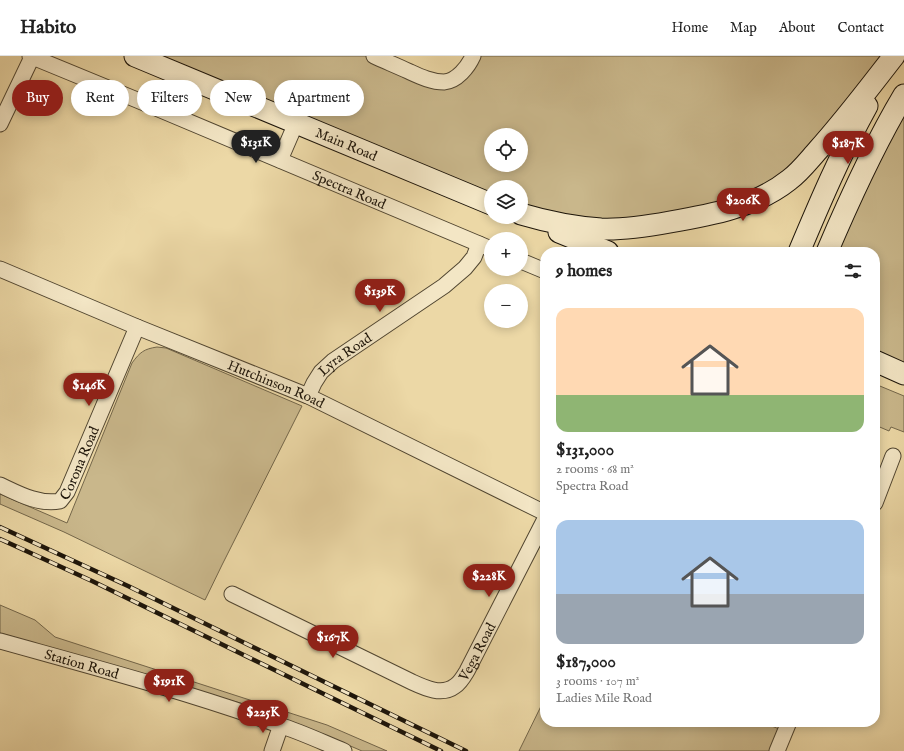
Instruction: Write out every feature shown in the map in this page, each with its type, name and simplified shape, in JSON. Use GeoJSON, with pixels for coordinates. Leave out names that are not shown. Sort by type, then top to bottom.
{"type":"FeatureCollection","features":[{"type":"Feature","properties":{"kind":"main road","name":"Main Road"},"geometry":{"type":"LineString","coordinates":[[135,56],[484,201]]}},
{"type":"Feature","properties":{"kind":"main road"},"geometry":{"type":"LineString","coordinates":[[528,217],[575,227],[622,229],[704,216],[752,202],[770,193],[789,180],[803,166],[833,133],[895,56]]}},
{"type":"Feature","properties":{"kind":"main road"},"geometry":{"type":"LineString","coordinates":[[801,247],[824,192],[855,127],[895,56]]}},
{"type":"Feature","properties":{"kind":"main road"},"geometry":{"type":"LineString","coordinates":[[829,247],[848,202],[874,149],[904,95]]}},
{"type":"Feature","properties":{"kind":"main road"},"geometry":{"type":"LineString","coordinates":[[528,218],[596,247]]}},
{"type":"Feature","properties":{"kind":"main road"},"geometry":{"type":"LineString","coordinates":[[880,363],[904,374]]}},
{"type":"Feature","properties":{"kind":"street"},"geometry":{"type":"LineString","coordinates":[[0,124],[31,56]]}},
{"type":"Feature","properties":{"kind":"street","name":"Spectra Road"},"geometry":{"type":"LineString","coordinates":[[31,56],[484,246]]}},
{"type":"Feature","properties":{"kind":"street"},"geometry":{"type":"LineString","coordinates":[[374,56],[426,79],[445,82],[452,80],[461,74],[473,56]]}},
{"type":"Feature","properties":{"kind":"street"},"geometry":{"type":"LineString","coordinates":[[280,160],[296,123]]}},
{"type":"Feature","properties":{"kind":"street","name":"Lyra Road"},"geometry":{"type":"LineString","coordinates":[[308,396],[321,372],[333,361],[444,286],[465,268],[484,247]]}},
{"type":"Feature","properties":{"kind":"street"},"geometry":{"type":"LineString","coordinates":[[528,264],[540,269]]}},
{"type":"Feature","properties":{"kind":"street","name":"Hutchinson Road"},"geometry":{"type":"LineString","coordinates":[[0,269],[308,396],[540,511]]}},
{"type":"Feature","properties":{"kind":"street","name":"Corona Road"},"geometry":{"type":"LineString","coordinates":[[0,486],[37,500],[52,503],[60,501],[67,492],[138,327]]}},
{"type":"Feature","properties":{"kind":"street"},"geometry":{"type":"LineString","coordinates":[[880,491],[894,456]]}},
{"type":"Feature","properties":{"kind":"street","name":"Vega Road"},"geometry":{"type":"LineString","coordinates":[[232,594],[412,682],[429,689],[444,691],[456,686],[467,671],[540,529]]}},
{"type":"Feature","properties":{"kind":"street","name":"Station Road"},"geometry":{"type":"LineString","coordinates":[[0,641],[214,703],[281,725],[344,751]]}},
{"type":"Feature","properties":{"kind":"street"},"geometry":{"type":"LineString","coordinates":[[272,751],[281,725]]}},
{"type":"Feature","properties":{"kind":"street"},"geometry":{"type":"LineString","coordinates":[[777,751],[786,727]]}},
{"type":"Feature","properties":{"kind":"shaded area"},"geometry":{"type":"Polygon","coordinates":[[[136,56],[374,56],[445,82],[473,56],[894,56],[789,180],[656,225],[528,215],[528,180],[484,180],[484,201],[280,116],[364,116],[364,80],[274,80],[274,114],[266,110],[266,80],[210,80],[210,87],[202,84],[202,80],[194,80],[136,56]]]}},
{"type":"Feature","properties":{"kind":"shaded area"},"geometry":{"type":"Polygon","coordinates":[[[904,95],[904,372],[880,362],[880,247],[829,247],[904,95]]]}},
{"type":"Feature","properties":{"kind":"shaded area"},"geometry":{"type":"Polygon","coordinates":[[[157,347],[166,348],[302,406],[205,600],[64,532],[0,504],[0,494],[67,523],[132,363],[137,356],[143,352],[157,347]]]}},
{"type":"Feature","properties":{"kind":"shaded area"},"geometry":{"type":"Polygon","coordinates":[[[880,386],[904,396],[904,432],[891,427],[889,431],[880,427],[880,386]]]}},
{"type":"Feature","properties":{"kind":"shaded area"},"geometry":{"type":"Polygon","coordinates":[[[0,605],[35,620],[55,637],[327,725],[387,751],[362,751],[257,708],[0,633],[0,605]]]}},
{"type":"Feature","properties":{"kind":"shaded area"},"geometry":{"type":"Polygon","coordinates":[[[540,708],[540,727],[774,727],[779,729],[771,751],[519,751],[540,708]]]}},
{"type":"Feature","properties":{"kind":"railway"},"geometry":{"type":"LineString","coordinates":[[0,527],[128,586],[466,751]]}},
{"type":"Feature","properties":{"kind":"railway"},"geometry":{"type":"LineString","coordinates":[[0,539],[92,581],[441,751]]}}]}
